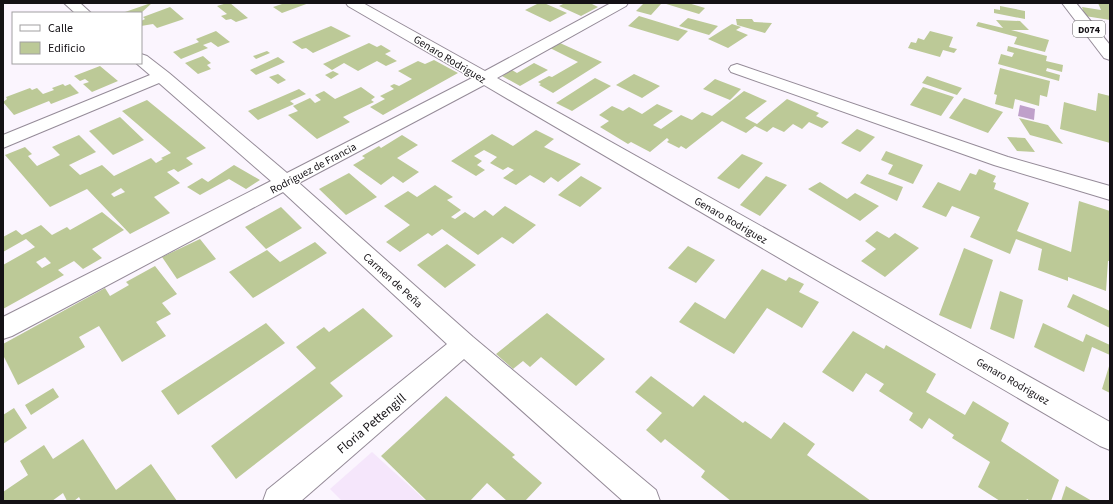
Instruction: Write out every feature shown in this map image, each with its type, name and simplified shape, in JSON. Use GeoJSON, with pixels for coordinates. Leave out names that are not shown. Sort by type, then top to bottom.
{"type":"FeatureCollection","features":[{"type":"Feature","properties":{"kind":"street"},"geometry":{"type":"LineString","coordinates":[[71,3],[83,12]]}},
{"type":"Feature","properties":{"kind":"street","name":"Genaro Rodriguez"},"geometry":{"type":"LineString","coordinates":[[353,3],[416,38],[482,79],[1110,437]]}},
{"type":"Feature","properties":{"kind":"street","name":"Rodriguez de Francia"},"geometry":{"type":"LineString","coordinates":[[3,329],[482,79],[621,3]]}},
{"type":"Feature","properties":{"kind":"street","name":"D074"},"geometry":{"type":"LineString","coordinates":[[1069,3],[1110,55]]}},
{"type":"Feature","properties":{"kind":"street","name":"Carmen de Peña"},"geometry":{"type":"LineString","coordinates":[[142,60],[163,76],[285,182],[464,344],[645,501]]}},
{"type":"Feature","properties":{"kind":"street"},"geometry":{"type":"LineString","coordinates":[[737,69],[1001,160],[1110,193]]}},
{"type":"Feature","properties":{"kind":"street"},"geometry":{"type":"LineString","coordinates":[[3,142],[163,76]]}},
{"type":"Feature","properties":{"kind":"street","name":"Floria Pettengill"},"geometry":{"type":"LineString","coordinates":[[278,501],[464,344]]}},
{"type":"Feature","properties":{"kind":"shaded area"},"geometry":{"type":"Polygon","coordinates":[[[1020,105],[1035,109],[1034,120],[1018,116],[1020,105]]]}},
{"type":"Feature","properties":{"kind":"shaded area"},"geometry":{"type":"Polygon","coordinates":[[[372,452],[426,501],[342,501],[330,489],[372,452]]]}},
{"type":"Feature","properties":{"kind":"building"},"geometry":{"type":"Polygon","coordinates":[[[151,3],[142,12],[125,12],[151,3]]]}},
{"type":"Feature","properties":{"kind":"building"},"geometry":{"type":"Polygon","coordinates":[[[230,3],[248,18],[236,22],[231,19],[226,20],[221,16],[227,14],[217,6],[230,3]]]}},
{"type":"Feature","properties":{"kind":"building"},"geometry":{"type":"Polygon","coordinates":[[[285,3],[309,3],[282,13],[273,7],[285,3]]]}},
{"type":"Feature","properties":{"kind":"building"},"geometry":{"type":"Polygon","coordinates":[[[539,3],[544,3],[567,13],[550,22],[525,10],[539,3]]]}},
{"type":"Feature","properties":{"kind":"building"},"geometry":{"type":"Polygon","coordinates":[[[565,3],[590,3],[598,7],[581,16],[559,6],[565,3]]]}},
{"type":"Feature","properties":{"kind":"building"},"geometry":{"type":"Polygon","coordinates":[[[644,3],[661,4],[651,15],[636,11],[644,3]]]}},
{"type":"Feature","properties":{"kind":"building"},"geometry":{"type":"Polygon","coordinates":[[[663,3],[688,3],[705,8],[699,14],[663,3]]]}},
{"type":"Feature","properties":{"kind":"building"},"geometry":{"type":"Polygon","coordinates":[[[1098,3],[1110,3],[1110,20],[1085,16],[1082,7],[1101,10],[1098,3]]]}},
{"type":"Feature","properties":{"kind":"building"},"geometry":{"type":"Polygon","coordinates":[[[1000,6],[1025,11],[1025,19],[994,13],[994,9],[1000,10],[1000,6]]]}},
{"type":"Feature","properties":{"kind":"building"},"geometry":{"type":"Polygon","coordinates":[[[170,7],[184,19],[157,28],[153,24],[142,26],[142,20],[145,19],[143,17],[170,7]]]}},
{"type":"Feature","properties":{"kind":"building"},"geometry":{"type":"Polygon","coordinates":[[[639,16],[688,31],[678,41],[628,26],[639,16]]]}},
{"type":"Feature","properties":{"kind":"building"},"geometry":{"type":"Polygon","coordinates":[[[688,18],[718,26],[709,35],[679,26],[688,18]]]}},
{"type":"Feature","properties":{"kind":"building"},"geometry":{"type":"Polygon","coordinates":[[[736,19],[752,19],[754,22],[772,23],[765,33],[737,25],[736,19]]]}},
{"type":"Feature","properties":{"kind":"building"},"geometry":{"type":"Polygon","coordinates":[[[996,20],[1020,21],[1029,30],[1011,30],[1049,40],[1045,52],[1014,44],[1017,37],[976,26],[978,22],[1003,28],[996,20]]]}},
{"type":"Feature","properties":{"kind":"building"},"geometry":{"type":"Polygon","coordinates":[[[732,24],[741,27],[736,30],[748,35],[728,48],[708,39],[732,24]]]}},
{"type":"Feature","properties":{"kind":"building"},"geometry":{"type":"Polygon","coordinates":[[[331,26],[351,36],[313,53],[306,48],[302,49],[292,42],[331,26]]]}},
{"type":"Feature","properties":{"kind":"building"},"geometry":{"type":"Polygon","coordinates":[[[216,31],[230,42],[218,47],[211,42],[203,45],[208,48],[181,59],[173,52],[199,42],[196,39],[216,31]]]}},
{"type":"Feature","properties":{"kind":"building"},"geometry":{"type":"Polygon","coordinates":[[[930,31],[953,37],[949,47],[957,49],[954,53],[943,50],[940,57],[908,48],[911,42],[916,43],[918,38],[924,40],[930,31]]]}},
{"type":"Feature","properties":{"kind":"building"},"geometry":{"type":"Polygon","coordinates":[[[369,43],[377,47],[381,45],[391,51],[385,54],[397,61],[386,66],[377,61],[358,71],[344,63],[332,70],[323,64],[369,43]]]}},
{"type":"Feature","properties":{"kind":"building"},"geometry":{"type":"Polygon","coordinates":[[[560,43],[602,62],[553,93],[539,85],[541,84],[538,82],[549,76],[552,77],[578,62],[550,48],[560,43]]]}},
{"type":"Feature","properties":{"kind":"building"},"geometry":{"type":"Polygon","coordinates":[[[1008,46],[1047,56],[1046,61],[1063,65],[1062,72],[1047,68],[1046,71],[1060,75],[1059,81],[998,64],[1001,54],[1012,57],[1014,53],[1007,51],[1008,46]]]}},
{"type":"Feature","properties":{"kind":"building"},"geometry":{"type":"Polygon","coordinates":[[[267,51],[270,53],[256,59],[253,56],[267,51]]]}},
{"type":"Feature","properties":{"kind":"building"},"geometry":{"type":"Polygon","coordinates":[[[203,56],[211,63],[207,65],[211,69],[198,74],[185,63],[203,56]]]}},
{"type":"Feature","properties":{"kind":"building"},"geometry":{"type":"Polygon","coordinates":[[[278,57],[285,62],[256,75],[250,70],[278,57]]]}},
{"type":"Feature","properties":{"kind":"building"},"geometry":{"type":"Polygon","coordinates":[[[434,60],[458,73],[383,115],[370,107],[385,99],[380,96],[394,89],[390,86],[394,84],[399,86],[412,79],[398,71],[418,61],[425,64],[434,60]]]}},
{"type":"Feature","properties":{"kind":"building"},"geometry":{"type":"Polygon","coordinates":[[[534,63],[548,70],[520,86],[502,76],[512,70],[517,73],[534,63]]]}},
{"type":"Feature","properties":{"kind":"building"},"geometry":{"type":"Polygon","coordinates":[[[100,66],[118,81],[92,92],[83,84],[89,82],[85,79],[80,81],[74,76],[100,66]]]}},
{"type":"Feature","properties":{"kind":"building"},"geometry":{"type":"Polygon","coordinates":[[[1000,68],[1050,81],[1047,97],[1040,95],[1039,106],[1015,99],[1013,109],[995,104],[997,95],[994,94],[1000,68]]]}},
{"type":"Feature","properties":{"kind":"building"},"geometry":{"type":"Polygon","coordinates":[[[333,71],[339,74],[331,79],[325,75],[333,71]]]}},
{"type":"Feature","properties":{"kind":"building"},"geometry":{"type":"Polygon","coordinates":[[[278,74],[286,80],[278,84],[269,77],[278,74]]]}},
{"type":"Feature","properties":{"kind":"building"},"geometry":{"type":"Polygon","coordinates":[[[634,74],[660,86],[642,98],[616,85],[634,74]]]}},
{"type":"Feature","properties":{"kind":"building"},"geometry":{"type":"Polygon","coordinates":[[[927,76],[962,88],[957,95],[922,83],[927,76]]]}},
{"type":"Feature","properties":{"kind":"building"},"geometry":{"type":"Polygon","coordinates":[[[595,78],[611,86],[572,111],[556,103],[595,78]]]}},
{"type":"Feature","properties":{"kind":"building"},"geometry":{"type":"Polygon","coordinates":[[[715,79],[741,89],[730,100],[703,89],[715,79]]]}},
{"type":"Feature","properties":{"kind":"building"},"geometry":{"type":"Polygon","coordinates":[[[63,84],[65,86],[70,84],[79,93],[51,104],[49,101],[14,115],[3,102],[7,99],[6,97],[30,88],[32,90],[37,88],[43,94],[54,90],[52,88],[63,84]]]}},
{"type":"Feature","properties":{"kind":"building"},"geometry":{"type":"Polygon","coordinates":[[[361,87],[375,97],[371,100],[374,102],[343,117],[350,122],[317,139],[288,115],[298,111],[293,106],[310,98],[315,103],[321,100],[315,95],[324,91],[335,99],[361,87]]]}},
{"type":"Feature","properties":{"kind":"building"},"geometry":{"type":"Polygon","coordinates":[[[923,87],[954,97],[941,116],[910,105],[923,87]]]}},
{"type":"Feature","properties":{"kind":"building"},"geometry":{"type":"Polygon","coordinates":[[[299,89],[306,94],[290,101],[294,104],[258,120],[248,111],[299,89]]]}},
{"type":"Feature","properties":{"kind":"building"},"geometry":{"type":"Polygon","coordinates":[[[744,91],[767,101],[745,118],[757,124],[787,99],[819,113],[816,116],[829,122],[822,128],[809,122],[802,129],[793,124],[784,132],[773,127],[767,132],[755,126],[746,133],[722,121],[686,149],[681,146],[679,148],[667,142],[669,140],[667,138],[650,152],[631,142],[628,144],[600,127],[609,121],[599,115],[612,106],[623,111],[629,107],[642,114],[657,104],[673,111],[653,125],[661,129],[681,115],[692,120],[702,112],[712,116],[744,91]]]}},
{"type":"Feature","properties":{"kind":"building"},"geometry":{"type":"Polygon","coordinates":[[[1098,93],[1110,96],[1110,143],[1060,129],[1064,102],[1096,111],[1098,93]]]}},
{"type":"Feature","properties":{"kind":"building"},"geometry":{"type":"Polygon","coordinates":[[[964,98],[1003,112],[988,133],[949,118],[964,98]]]}},
{"type":"Feature","properties":{"kind":"building"},"geometry":{"type":"Polygon","coordinates":[[[147,100],[206,148],[186,158],[193,164],[178,172],[174,169],[167,172],[180,183],[154,197],[170,213],[130,234],[87,189],[50,207],[5,155],[25,147],[32,154],[28,156],[37,166],[60,155],[52,147],[79,135],[96,152],[69,165],[80,175],[102,165],[114,176],[151,158],[156,163],[163,159],[161,158],[171,153],[122,111],[147,100]],[[121,188],[111,194],[114,197],[125,192],[121,188]]]}},
{"type":"Feature","properties":{"kind":"building"},"geometry":{"type":"Polygon","coordinates":[[[120,117],[144,140],[113,155],[89,131],[120,117]]]}},
{"type":"Feature","properties":{"kind":"building"},"geometry":{"type":"Polygon","coordinates":[[[1019,118],[1048,125],[1063,144],[1030,135],[1019,118]]]}},
{"type":"Feature","properties":{"kind":"building"},"geometry":{"type":"Polygon","coordinates":[[[857,129],[875,137],[860,152],[841,143],[857,129]]]}},
{"type":"Feature","properties":{"kind":"building"},"geometry":{"type":"Polygon","coordinates":[[[536,130],[554,139],[544,147],[581,164],[558,182],[551,177],[544,183],[530,175],[516,185],[503,178],[514,170],[508,167],[503,170],[490,163],[497,157],[484,150],[474,156],[482,161],[477,165],[485,170],[476,176],[451,161],[492,134],[513,146],[536,130]]]}},
{"type":"Feature","properties":{"kind":"building"},"geometry":{"type":"Polygon","coordinates":[[[402,135],[418,145],[397,158],[419,172],[403,183],[393,176],[381,185],[353,165],[365,158],[362,156],[379,146],[381,148],[402,135]]]}},
{"type":"Feature","properties":{"kind":"building"},"geometry":{"type":"Polygon","coordinates":[[[1007,137],[1025,138],[1035,152],[1017,151],[1007,137]]]}},
{"type":"Feature","properties":{"kind":"building"},"geometry":{"type":"Polygon","coordinates":[[[886,151],[923,165],[913,184],[888,174],[893,165],[881,160],[886,151]]]}},
{"type":"Feature","properties":{"kind":"building"},"geometry":{"type":"Polygon","coordinates":[[[742,154],[763,163],[739,189],[717,178],[742,154]]]}},
{"type":"Feature","properties":{"kind":"building"},"geometry":{"type":"Polygon","coordinates":[[[234,165],[260,180],[246,189],[229,179],[200,195],[187,187],[202,178],[208,182],[234,165]]]}},
{"type":"Feature","properties":{"kind":"building"},"geometry":{"type":"Polygon","coordinates":[[[979,169],[996,176],[993,182],[996,183],[994,189],[1029,203],[1017,231],[1071,252],[1079,201],[1110,211],[1110,261],[1108,261],[1106,291],[1068,277],[1068,281],[1038,270],[1042,249],[1016,239],[1010,254],[970,237],[980,217],[952,206],[946,217],[922,207],[938,182],[960,191],[970,173],[976,175],[979,169]]]}},
{"type":"Feature","properties":{"kind":"building"},"geometry":{"type":"Polygon","coordinates":[[[349,173],[377,197],[346,215],[319,189],[349,173]]]}},
{"type":"Feature","properties":{"kind":"building"},"geometry":{"type":"Polygon","coordinates":[[[867,174],[903,187],[897,201],[860,183],[867,174]]]}},
{"type":"Feature","properties":{"kind":"building"},"geometry":{"type":"Polygon","coordinates":[[[581,176],[602,188],[580,207],[558,195],[581,176]]]}},
{"type":"Feature","properties":{"kind":"building"},"geometry":{"type":"Polygon","coordinates":[[[766,176],[787,185],[760,216],[740,205],[766,176]]]}},
{"type":"Feature","properties":{"kind":"building"},"geometry":{"type":"Polygon","coordinates":[[[820,182],[847,199],[855,193],[879,206],[860,221],[808,189],[820,182]]]}},
{"type":"Feature","properties":{"kind":"building"},"geometry":{"type":"Polygon","coordinates":[[[435,185],[453,197],[447,200],[461,210],[451,217],[455,219],[465,212],[474,218],[485,210],[493,216],[505,206],[536,225],[513,244],[502,237],[478,255],[442,229],[432,236],[428,233],[400,252],[386,242],[410,225],[384,206],[408,191],[417,197],[435,185]]]}},
{"type":"Feature","properties":{"kind":"building"},"geometry":{"type":"Polygon","coordinates":[[[281,207],[302,228],[266,249],[245,227],[281,207]]]}},
{"type":"Feature","properties":{"kind":"building"},"geometry":{"type":"Polygon","coordinates":[[[102,212],[124,230],[92,249],[102,258],[83,269],[74,261],[58,270],[64,275],[3,309],[3,265],[35,247],[26,239],[3,252],[3,237],[16,230],[22,235],[41,225],[52,235],[67,227],[70,230],[102,212]],[[45,257],[36,262],[42,268],[51,263],[45,257]]]}},
{"type":"Feature","properties":{"kind":"building"},"geometry":{"type":"Polygon","coordinates":[[[877,231],[889,238],[895,233],[919,248],[885,277],[861,261],[876,249],[865,241],[877,231]]]}},
{"type":"Feature","properties":{"kind":"building"},"geometry":{"type":"Polygon","coordinates":[[[200,239],[216,259],[177,279],[162,257],[200,239]]]}},
{"type":"Feature","properties":{"kind":"building"},"geometry":{"type":"Polygon","coordinates":[[[315,242],[327,253],[253,298],[229,272],[267,250],[280,262],[315,242]]]}},
{"type":"Feature","properties":{"kind":"building"},"geometry":{"type":"Polygon","coordinates":[[[447,244],[476,265],[445,288],[417,265],[447,244]]]}},
{"type":"Feature","properties":{"kind":"building"},"geometry":{"type":"Polygon","coordinates":[[[688,246],[715,260],[696,283],[668,268],[688,246]]]}},
{"type":"Feature","properties":{"kind":"building"},"geometry":{"type":"Polygon","coordinates":[[[964,248],[993,260],[971,329],[939,315],[964,248]]]}},
{"type":"Feature","properties":{"kind":"building"},"geometry":{"type":"Polygon","coordinates":[[[155,266],[177,294],[162,303],[171,314],[156,322],[166,336],[122,362],[99,326],[79,337],[85,347],[18,385],[3,355],[3,344],[105,288],[110,296],[129,285],[126,282],[155,266]]]}},
{"type":"Feature","properties":{"kind":"building"},"geometry":{"type":"Polygon","coordinates":[[[762,269],[786,281],[789,277],[804,284],[799,292],[819,302],[802,328],[767,308],[734,354],[679,322],[695,302],[725,319],[762,269]]]}},
{"type":"Feature","properties":{"kind":"building"},"geometry":{"type":"Polygon","coordinates":[[[1000,291],[1023,300],[1014,339],[990,329],[1000,291]]]}},
{"type":"Feature","properties":{"kind":"building"},"geometry":{"type":"Polygon","coordinates":[[[1073,294],[1110,311],[1110,328],[1067,307],[1073,294]]]}},
{"type":"Feature","properties":{"kind":"building"},"geometry":{"type":"Polygon","coordinates":[[[363,308],[393,336],[330,383],[343,396],[236,479],[211,446],[316,368],[296,347],[324,327],[329,332],[363,308]]]}},
{"type":"Feature","properties":{"kind":"building"},"geometry":{"type":"Polygon","coordinates":[[[547,313],[605,359],[576,386],[541,357],[530,367],[523,361],[513,369],[496,354],[547,313]]]}},
{"type":"Feature","properties":{"kind":"building"},"geometry":{"type":"Polygon","coordinates":[[[266,323],[285,343],[178,415],[161,391],[266,323]]]}},
{"type":"Feature","properties":{"kind":"building"},"geometry":{"type":"Polygon","coordinates":[[[1043,323],[1083,342],[1086,334],[1110,345],[1110,355],[1092,347],[1084,372],[1034,347],[1043,323]]]}},
{"type":"Feature","properties":{"kind":"building"},"geometry":{"type":"Polygon","coordinates":[[[853,331],[884,349],[886,345],[936,374],[926,392],[965,415],[973,401],[1009,423],[1001,441],[1059,480],[1051,501],[1030,501],[1027,499],[1026,501],[1000,501],[978,487],[990,462],[952,438],[954,435],[929,418],[922,429],[909,420],[913,413],[879,391],[884,384],[866,373],[853,392],[822,372],[853,331]]]}},
{"type":"Feature","properties":{"kind":"building"},"geometry":{"type":"Polygon","coordinates":[[[1110,363],[1110,393],[1102,389],[1110,363]]]}},
{"type":"Feature","properties":{"kind":"building"},"geometry":{"type":"Polygon","coordinates":[[[651,376],[693,407],[704,395],[743,423],[745,421],[771,439],[784,422],[815,444],[807,455],[871,501],[731,501],[701,477],[705,471],[665,439],[661,443],[646,430],[662,413],[635,392],[651,376]]]}},
{"type":"Feature","properties":{"kind":"building"},"geometry":{"type":"Polygon","coordinates":[[[53,388],[59,397],[31,415],[25,405],[53,388]]]}},
{"type":"Feature","properties":{"kind":"building"},"geometry":{"type":"Polygon","coordinates":[[[446,396],[515,455],[512,457],[542,483],[525,501],[507,501],[487,483],[470,501],[427,501],[381,456],[446,396]]]}},
{"type":"Feature","properties":{"kind":"building"},"geometry":{"type":"Polygon","coordinates":[[[14,408],[27,428],[3,444],[3,415],[14,408]]]}},
{"type":"Feature","properties":{"kind":"building"},"geometry":{"type":"Polygon","coordinates":[[[83,439],[116,490],[151,464],[177,501],[81,501],[79,497],[74,501],[67,501],[63,493],[52,501],[3,501],[3,492],[28,475],[20,461],[44,445],[53,459],[83,439]]]}},
{"type":"Feature","properties":{"kind":"building"},"geometry":{"type":"Polygon","coordinates":[[[1066,486],[1092,501],[1061,501],[1066,486]]]}}]}
